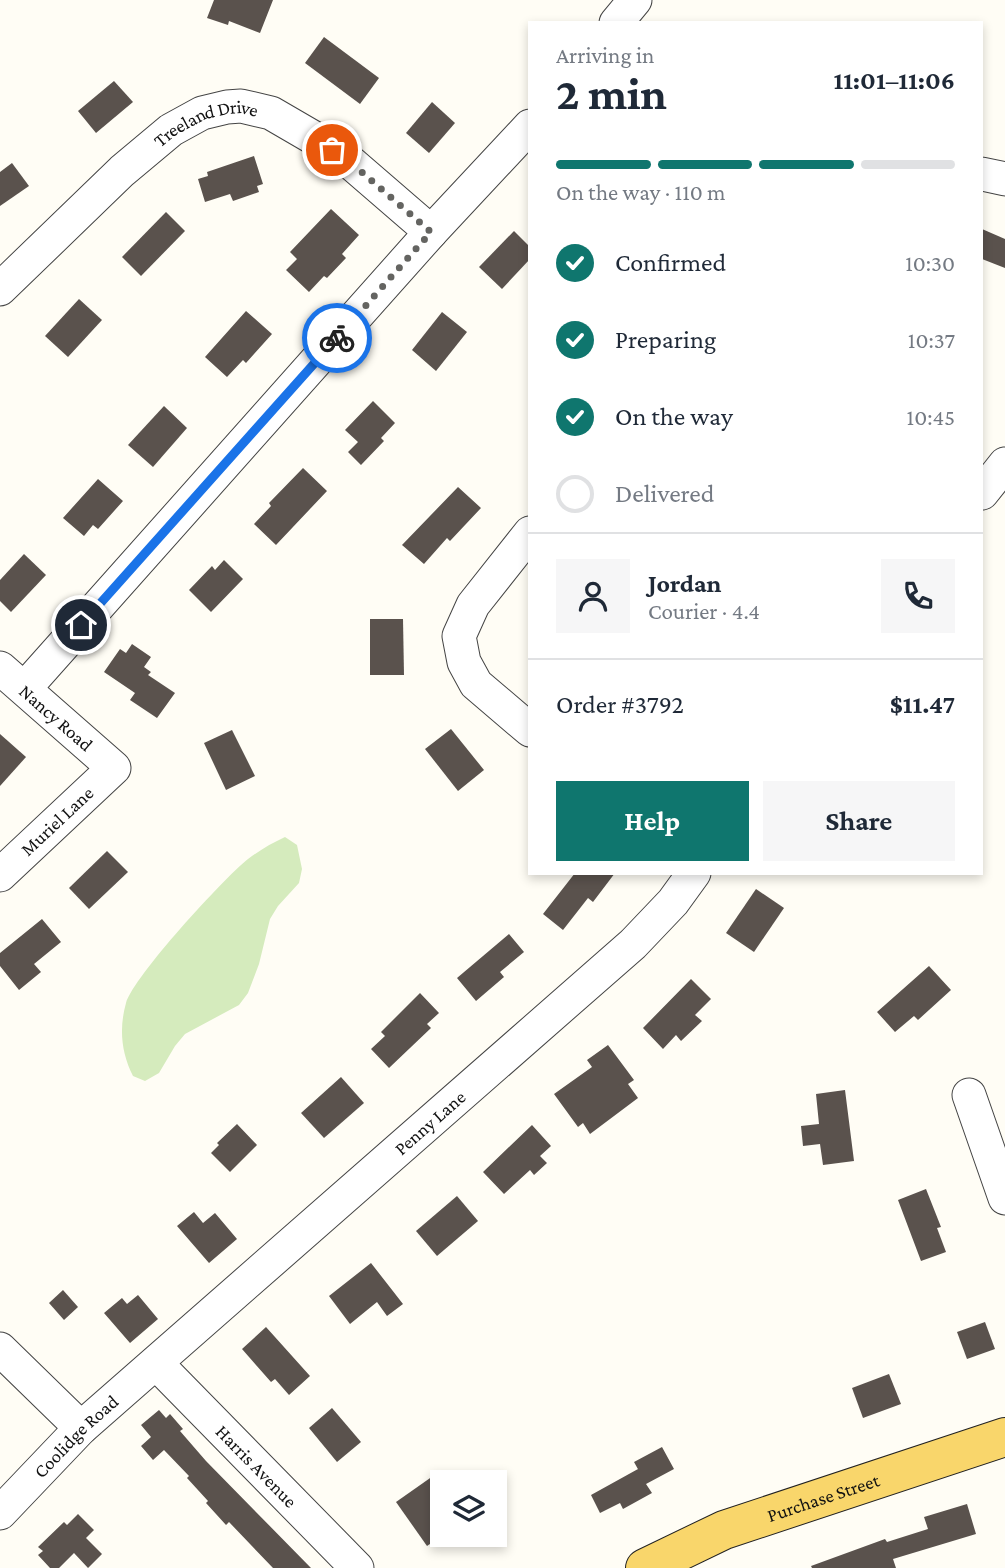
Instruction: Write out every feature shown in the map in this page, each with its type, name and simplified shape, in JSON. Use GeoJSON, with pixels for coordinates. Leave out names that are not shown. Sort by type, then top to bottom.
{"type":"FeatureCollection","features":[{"type":"Feature","properties":{"kind":"main road","name":"Purchase Street"},"geometry":{"type":"LineString","coordinates":[[645,1568],[724,1530],[1005,1437]]}},
{"type":"Feature","properties":{"kind":"street","name":"Treeland Drive"},"geometry":{"type":"LineString","coordinates":[[0,289],[122,171],[171,130],[202,113],[227,107],[242,106],[271,113],[314,138],[350,162],[431,232]]}},
{"type":"Feature","properties":{"kind":"street"},"geometry":{"type":"LineString","coordinates":[[12,678],[528,128]]}},
{"type":"Feature","properties":{"kind":"street"},"geometry":{"type":"LineString","coordinates":[[983,174],[1005,179]]}},
{"type":"Feature","properties":{"kind":"street"},"geometry":{"type":"LineString","coordinates":[[983,493],[1005,464]]}},
{"type":"Feature","properties":{"kind":"street"},"geometry":{"type":"LineString","coordinates":[[528,536],[473,605],[458,636],[464,662],[476,684],[528,728]]}},
{"type":"Feature","properties":{"kind":"street","name":"Nancy Road"},"geometry":{"type":"LineString","coordinates":[[12,678],[114,768]]}},
{"type":"Feature","properties":{"kind":"street","name":"Muriel Lane"},"geometry":{"type":"LineString","coordinates":[[0,875],[114,768]]}},
{"type":"Feature","properties":{"kind":"street","name":"Penny Lane"},"geometry":{"type":"LineString","coordinates":[[156,1363],[634,944],[673,902],[693,875]]}},
{"type":"Feature","properties":{"kind":"street"},"geometry":{"type":"LineString","coordinates":[[969,1095],[1005,1198]]}},
{"type":"Feature","properties":{"kind":"street"},"geometry":{"type":"LineString","coordinates":[[0,1349],[81,1428]]}},
{"type":"Feature","properties":{"kind":"street","name":"Coolidge Road"},"geometry":{"type":"LineString","coordinates":[[0,1513],[81,1428],[156,1363]]}},
{"type":"Feature","properties":{"kind":"street","name":"Harris Avenue"},"geometry":{"type":"LineString","coordinates":[[156,1363],[357,1568]]}},
{"type":"Feature","properties":{"kind":"green space"},"geometry":{"type":"Polygon","coordinates":[[[285,837],[297,845],[302,869],[299,883],[270,919],[259,964],[248,993],[239,1005],[185,1034],[159,1073],[145,1081],[133,1076],[124,1049],[122,1022],[126,1003],[133,990],[181,928],[220,886],[248,859],[285,837]]]}},
{"type":"Feature","properties":{"kind":"building"},"geometry":{"type":"Polygon","coordinates":[[[214,0],[273,0],[260,33],[229,21],[228,25],[207,18],[214,0]]]}},
{"type":"Feature","properties":{"kind":"building"},"geometry":{"type":"Polygon","coordinates":[[[324,37],[379,78],[360,104],[305,63],[324,37]]]}},
{"type":"Feature","properties":{"kind":"building"},"geometry":{"type":"Polygon","coordinates":[[[114,81],[133,102],[96,133],[78,111],[114,81]]]}},
{"type":"Feature","properties":{"kind":"building"},"geometry":{"type":"Polygon","coordinates":[[[432,102],[455,123],[429,153],[406,133],[432,102]]]}},
{"type":"Feature","properties":{"kind":"building"},"geometry":{"type":"Polygon","coordinates":[[[254,156],[263,184],[257,186],[259,192],[233,201],[230,194],[205,202],[198,179],[208,176],[207,172],[254,156]]]}},
{"type":"Feature","properties":{"kind":"building"},"geometry":{"type":"Polygon","coordinates":[[[12,163],[29,186],[0,206],[0,172],[12,163]]]}},
{"type":"Feature","properties":{"kind":"building"},"geometry":{"type":"Polygon","coordinates":[[[331,209],[359,235],[342,254],[346,258],[309,292],[286,270],[297,259],[290,252],[331,209]]]}},
{"type":"Feature","properties":{"kind":"building"},"geometry":{"type":"Polygon","coordinates":[[[166,212],[185,231],[141,276],[122,257],[166,212]]]}},
{"type":"Feature","properties":{"kind":"building"},"geometry":{"type":"Polygon","coordinates":[[[983,229],[1005,239],[1005,268],[983,259],[983,229]]]}},
{"type":"Feature","properties":{"kind":"building"},"geometry":{"type":"Polygon","coordinates":[[[514,231],[528,245],[528,261],[502,289],[479,267],[514,231]]]}},
{"type":"Feature","properties":{"kind":"building"},"geometry":{"type":"Polygon","coordinates":[[[79,299],[102,320],[68,357],[45,336],[79,299]]]}},
{"type":"Feature","properties":{"kind":"building"},"geometry":{"type":"Polygon","coordinates":[[[246,311],[272,334],[246,363],[243,360],[227,377],[205,357],[246,311]]]}},
{"type":"Feature","properties":{"kind":"building"},"geometry":{"type":"Polygon","coordinates":[[[442,312],[467,332],[436,371],[412,350],[442,312]]]}},
{"type":"Feature","properties":{"kind":"building"},"geometry":{"type":"Polygon","coordinates":[[[373,401],[395,423],[381,438],[384,441],[361,465],[348,452],[358,442],[345,430],[373,401]]]}},
{"type":"Feature","properties":{"kind":"building"},"geometry":{"type":"Polygon","coordinates":[[[164,406],[187,428],[153,467],[128,445],[164,406]]]}},
{"type":"Feature","properties":{"kind":"building"},"geometry":{"type":"Polygon","coordinates":[[[303,468],[327,491],[276,545],[254,524],[271,506],[269,503],[303,468]]]}},
{"type":"Feature","properties":{"kind":"building"},"geometry":{"type":"Polygon","coordinates":[[[98,479],[123,501],[98,529],[93,525],[84,536],[63,518],[98,479]]]}},
{"type":"Feature","properties":{"kind":"building"},"geometry":{"type":"Polygon","coordinates":[[[458,487],[481,508],[450,541],[447,538],[424,564],[402,545],[458,487]]]}},
{"type":"Feature","properties":{"kind":"building"},"geometry":{"type":"Polygon","coordinates":[[[24,554],[46,575],[11,612],[0,601],[0,580],[24,554]]]}},
{"type":"Feature","properties":{"kind":"building"},"geometry":{"type":"Polygon","coordinates":[[[224,560],[243,579],[211,612],[189,590],[212,566],[215,570],[224,560]]]}},
{"type":"Feature","properties":{"kind":"building"},"geometry":{"type":"Polygon","coordinates":[[[370,619],[403,619],[404,675],[370,675],[370,619]]]}},
{"type":"Feature","properties":{"kind":"building"},"geometry":{"type":"Polygon","coordinates":[[[132,644],[151,657],[144,667],[151,672],[148,675],[175,693],[157,718],[130,700],[135,693],[104,672],[120,649],[126,653],[132,644]]]}},
{"type":"Feature","properties":{"kind":"building"},"geometry":{"type":"Polygon","coordinates":[[[451,729],[484,770],[458,791],[425,749],[451,729]]]}},
{"type":"Feature","properties":{"kind":"building"},"geometry":{"type":"Polygon","coordinates":[[[232,730],[255,776],[226,790],[204,743],[232,730]]]}},
{"type":"Feature","properties":{"kind":"building"},"geometry":{"type":"Polygon","coordinates":[[[0,734],[26,757],[0,786],[0,734]]]}},
{"type":"Feature","properties":{"kind":"building"},"geometry":{"type":"Polygon","coordinates":[[[107,851],[128,872],[89,909],[69,888],[107,851]]]}},
{"type":"Feature","properties":{"kind":"building"},"geometry":{"type":"Polygon","coordinates":[[[573,875],[613,875],[593,902],[588,898],[563,930],[543,914],[573,875]]]}},
{"type":"Feature","properties":{"kind":"building"},"geometry":{"type":"Polygon","coordinates":[[[756,889],[784,908],[754,952],[726,933],[756,889]]]}},
{"type":"Feature","properties":{"kind":"building"},"geometry":{"type":"Polygon","coordinates":[[[42,919],[61,942],[34,964],[41,972],[19,990],[0,966],[0,953],[42,919]]]}},
{"type":"Feature","properties":{"kind":"building"},"geometry":{"type":"Polygon","coordinates":[[[509,934],[524,952],[500,972],[504,977],[476,1001],[457,978],[509,934]]]}},
{"type":"Feature","properties":{"kind":"building"},"geometry":{"type":"Polygon","coordinates":[[[929,966],[951,990],[918,1020],[914,1016],[895,1032],[877,1012],[929,966]]]}},
{"type":"Feature","properties":{"kind":"building"},"geometry":{"type":"Polygon","coordinates":[[[691,979],[711,999],[695,1015],[702,1021],[681,1041],[676,1035],[663,1049],[643,1028],[691,979]]]}},
{"type":"Feature","properties":{"kind":"building"},"geometry":{"type":"Polygon","coordinates":[[[420,993],[439,1013],[427,1024],[431,1028],[389,1068],[371,1049],[385,1036],[381,1032],[420,993]]]}},
{"type":"Feature","properties":{"kind":"building"},"geometry":{"type":"Polygon","coordinates":[[[608,1045],[634,1080],[628,1084],[638,1098],[590,1134],[583,1123],[578,1127],[554,1094],[592,1067],[587,1060],[608,1045]]]}},
{"type":"Feature","properties":{"kind":"building"},"geometry":{"type":"Polygon","coordinates":[[[341,1077],[364,1103],[324,1138],[301,1113],[341,1077]]]}},
{"type":"Feature","properties":{"kind":"building"},"geometry":{"type":"Polygon","coordinates":[[[845,1090],[854,1161],[823,1165],[820,1144],[803,1146],[801,1126],[819,1124],[816,1094],[845,1090]]]}},
{"type":"Feature","properties":{"kind":"building"},"geometry":{"type":"Polygon","coordinates":[[[237,1124],[257,1145],[230,1172],[211,1153],[219,1145],[217,1143],[237,1124]]]}},
{"type":"Feature","properties":{"kind":"building"},"geometry":{"type":"Polygon","coordinates":[[[532,1125],[551,1146],[540,1156],[547,1163],[534,1175],[530,1170],[504,1194],[483,1172],[532,1125]]]}},
{"type":"Feature","properties":{"kind":"building"},"geometry":{"type":"Polygon","coordinates":[[[926,1189],[941,1227],[937,1228],[946,1252],[921,1261],[898,1200],[926,1189]]]}},
{"type":"Feature","properties":{"kind":"building"},"geometry":{"type":"Polygon","coordinates":[[[457,1196],[478,1221],[437,1256],[416,1231],[457,1196]]]}},
{"type":"Feature","properties":{"kind":"building"},"geometry":{"type":"Polygon","coordinates":[[[194,1212],[203,1223],[215,1213],[237,1239],[209,1263],[177,1226],[194,1212]]]}},
{"type":"Feature","properties":{"kind":"building"},"geometry":{"type":"Polygon","coordinates":[[[371,1263],[403,1304],[387,1316],[377,1302],[350,1324],[329,1296],[371,1263]]]}},
{"type":"Feature","properties":{"kind":"building"},"geometry":{"type":"Polygon","coordinates":[[[63,1290],[78,1307],[64,1320],[49,1303],[63,1290]]]}},
{"type":"Feature","properties":{"kind":"building"},"geometry":{"type":"Polygon","coordinates":[[[138,1295],[158,1319],[130,1343],[104,1313],[122,1298],[127,1304],[138,1295]]]}},
{"type":"Feature","properties":{"kind":"building"},"geometry":{"type":"Polygon","coordinates":[[[985,1322],[995,1349],[967,1359],[957,1332],[985,1322]]]}},
{"type":"Feature","properties":{"kind":"building"},"geometry":{"type":"Polygon","coordinates":[[[266,1327],[310,1376],[289,1395],[275,1379],[271,1382],[242,1349],[266,1327]]]}},
{"type":"Feature","properties":{"kind":"building"},"geometry":{"type":"Polygon","coordinates":[[[889,1374],[901,1404],[863,1418],[852,1388],[889,1374]]]}},
{"type":"Feature","properties":{"kind":"building"},"geometry":{"type":"Polygon","coordinates":[[[332,1408],[361,1442],[337,1462],[309,1428],[332,1408]]]}},
{"type":"Feature","properties":{"kind":"building"},"geometry":{"type":"Polygon","coordinates":[[[159,1410],[166,1418],[170,1414],[183,1429],[180,1431],[206,1461],[311,1568],[273,1568],[229,1522],[226,1525],[187,1478],[189,1476],[164,1450],[153,1460],[141,1446],[151,1437],[141,1425],[159,1410]]]}},
{"type":"Feature","properties":{"kind":"building"},"geometry":{"type":"Polygon","coordinates":[[[662,1447],[674,1469],[646,1484],[652,1493],[623,1509],[620,1503],[600,1513],[591,1495],[638,1469],[634,1462],[662,1447]]]}},
{"type":"Feature","properties":{"kind":"building"},"geometry":{"type":"Polygon","coordinates":[[[430,1478],[430,1544],[427,1546],[396,1502],[430,1478]]]}},
{"type":"Feature","properties":{"kind":"building"},"geometry":{"type":"Polygon","coordinates":[[[967,1504],[976,1534],[893,1559],[896,1568],[811,1566],[885,1539],[887,1542],[928,1529],[924,1517],[967,1504]]]}},
{"type":"Feature","properties":{"kind":"building"},"geometry":{"type":"Polygon","coordinates":[[[78,1514],[94,1530],[86,1538],[102,1554],[88,1568],[74,1553],[59,1568],[50,1568],[38,1555],[43,1551],[38,1547],[64,1522],[67,1525],[78,1514]]]}},
{"type":"Feature","properties":{"kind":"way so far"},"geometry":{"type":"LineString","coordinates":[[332,150],[350,162],[431,232],[337,338]]}},
{"type":"Feature","properties":{"kind":"route"},"geometry":{"type":"LineString","coordinates":[[81,625],[337,338]]}}]}
